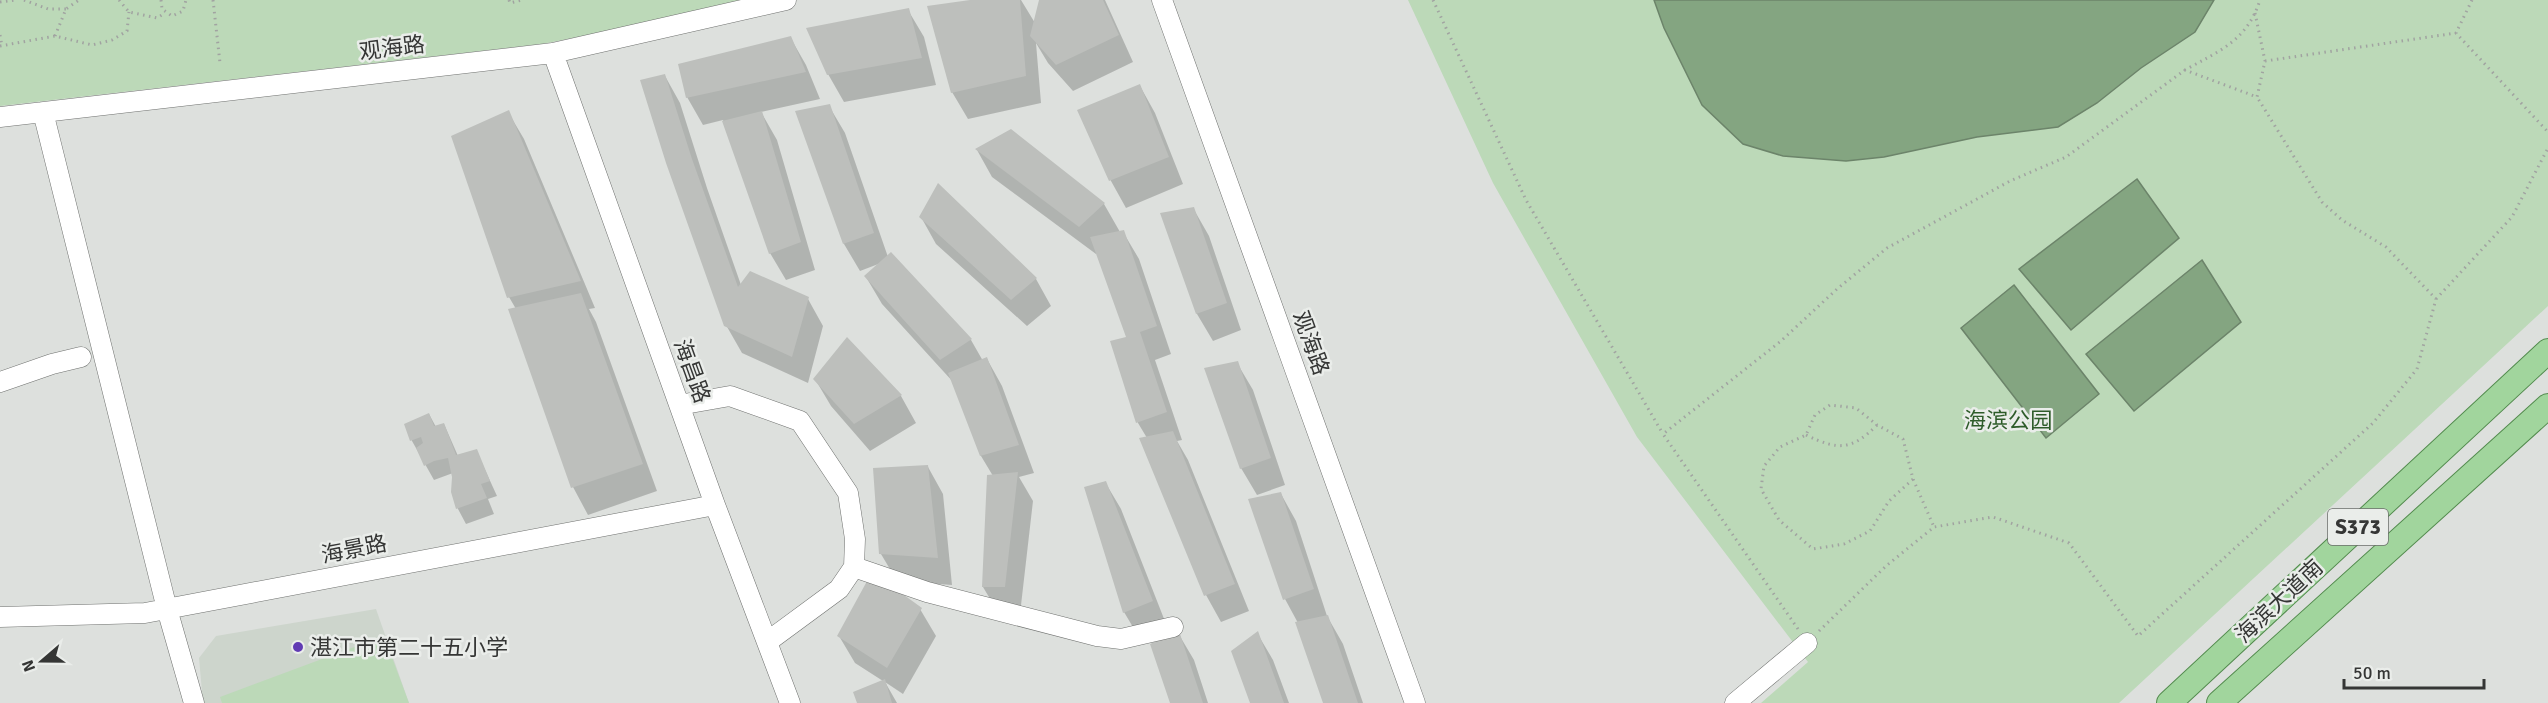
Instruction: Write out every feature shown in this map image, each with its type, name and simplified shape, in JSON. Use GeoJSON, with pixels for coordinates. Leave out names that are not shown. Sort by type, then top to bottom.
{"type":"FeatureCollection","features":[{"type":"Feature","properties":{"kind":"main road","name":"海滨大道南"},"geometry":{"type":"LineString","coordinates":[[2169,703],[2548,351]]}},
{"type":"Feature","properties":{"kind":"main road","name":"海滨大道南"},"geometry":{"type":"LineString","coordinates":[[2219,703],[2548,406]]}},
{"type":"Feature","properties":{"kind":"street","name":"观海路"},"geometry":{"type":"LineString","coordinates":[[0,117],[553,53],[786,0]]}},
{"type":"Feature","properties":{"kind":"street","name":"观海路"},"geometry":{"type":"LineString","coordinates":[[1162,0],[1415,703]]}},
{"type":"Feature","properties":{"kind":"street","name":"海昌路"},"geometry":{"type":"LineString","coordinates":[[553,53],[715,505],[790,703]]}},
{"type":"Feature","properties":{"kind":"street"},"geometry":{"type":"LineString","coordinates":[[43,112],[166,609],[194,703]]}},
{"type":"Feature","properties":{"kind":"street"},"geometry":{"type":"LineString","coordinates":[[0,382],[52,364],[81,357]]}},
{"type":"Feature","properties":{"kind":"street"},"geometry":{"type":"LineString","coordinates":[[679,406],[730,396],[800,421],[848,493],[855,539],[854,567],[839,589],[767,642]]}},
{"type":"Feature","properties":{"kind":"street","name":"海景路"},"geometry":{"type":"LineString","coordinates":[[0,617],[145,613],[715,505]]}},
{"type":"Feature","properties":{"kind":"street"},"geometry":{"type":"LineString","coordinates":[[854,567],[927,592],[1097,636],[1121,639],[1173,627]]}},
{"type":"Feature","properties":{"kind":"street"},"geometry":{"type":"LineString","coordinates":[[1735,703],[1807,643]]}},
{"type":"Feature","properties":{"kind":"path"},"geometry":{"type":"LineString","coordinates":[[0,2],[16,0]]}},
{"type":"Feature","properties":{"kind":"path"},"geometry":{"type":"LineString","coordinates":[[24,0],[48,9],[66,9]]}},
{"type":"Feature","properties":{"kind":"path"},"geometry":{"type":"LineString","coordinates":[[54,36],[66,9],[79,0]]}},
{"type":"Feature","properties":{"kind":"path"},"geometry":{"type":"LineString","coordinates":[[119,0],[129,12],[157,18],[165,13]]}},
{"type":"Feature","properties":{"kind":"path"},"geometry":{"type":"LineString","coordinates":[[161,0],[165,13],[172,16],[180,14],[185,7],[186,0]]}},
{"type":"Feature","properties":{"kind":"path"},"geometry":{"type":"LineString","coordinates":[[213,0],[220,63]]}},
{"type":"Feature","properties":{"kind":"path"},"geometry":{"type":"LineString","coordinates":[[509,0],[510,3],[522,0]]}},
{"type":"Feature","properties":{"kind":"path"},"geometry":{"type":"LineString","coordinates":[[1433,0],[1526,200],[1663,434],[1807,643],[1886,566],[1934,528],[1993,517],[2069,543],[2138,636],[2373,423],[2417,369],[2436,298],[2512,217],[2548,148]]}},
{"type":"Feature","properties":{"kind":"path"},"geometry":{"type":"LineString","coordinates":[[1663,434],[1781,341],[1837,289],[1887,248],[2010,181],[2066,157],[2185,70],[2231,45],[2255,13],[2260,0]]}},
{"type":"Feature","properties":{"kind":"path"},"geometry":{"type":"LineString","coordinates":[[2457,33],[2472,0]]}},
{"type":"Feature","properties":{"kind":"path"},"geometry":{"type":"LineString","coordinates":[[0,35],[1,46],[54,36],[92,45],[112,40],[127,31],[129,12]]}},
{"type":"Feature","properties":{"kind":"path"},"geometry":{"type":"LineString","coordinates":[[2255,13],[2265,62],[2257,96]]}},
{"type":"Feature","properties":{"kind":"path"},"geometry":{"type":"LineString","coordinates":[[2265,62],[2457,33]]}},
{"type":"Feature","properties":{"kind":"path"},"geometry":{"type":"LineString","coordinates":[[2457,33],[2548,132]]}},
{"type":"Feature","properties":{"kind":"path"},"geometry":{"type":"LineString","coordinates":[[2185,70],[2257,96],[2322,202],[2342,220],[2386,247],[2436,298]]}},
{"type":"Feature","properties":{"kind":"path"},"geometry":{"type":"LineString","coordinates":[[1913,479],[1890,501],[1870,531],[1844,544],[1813,549],[1779,520],[1761,489],[1764,466],[1780,447],[1806,435],[1815,415],[1830,405],[1856,408],[1877,425],[1903,439],[1913,479],[1934,528]]}},
{"type":"Feature","properties":{"kind":"path"},"geometry":{"type":"LineString","coordinates":[[1806,435],[1840,447],[1860,441],[1877,425]]}},
{"type":"Feature","properties":{"kind":"shaded area"},"geometry":{"type":"Polygon","coordinates":[[[1654,0],[2214,0],[2195,32],[2141,68],[2097,103],[2058,127],[1977,137],[1884,157],[1846,161],[1783,156],[1743,144],[1702,105],[1664,28],[1654,0]]]}},
{"type":"Feature","properties":{"kind":"shaded area"},"geometry":{"type":"Polygon","coordinates":[[[2137,179],[2179,238],[2071,330],[2019,269],[2137,179]]]}},
{"type":"Feature","properties":{"kind":"shaded area"},"geometry":{"type":"Polygon","coordinates":[[[2202,260],[2241,322],[2134,411],[2086,354],[2202,260]]]}},
{"type":"Feature","properties":{"kind":"shaded area"},"geometry":{"type":"Polygon","coordinates":[[[2014,285],[2099,394],[2046,438],[1961,328],[2014,285]]]}},
{"type":"Feature","properties":{"kind":"shaded area","name":"湛江市第二十五小学"},"geometry":{"type":"Polygon","coordinates":[[[376,609],[409,703],[203,703],[199,658],[216,636],[376,609]]]}},
{"type":"Feature","properties":{"kind":"green space"},"geometry":{"type":"Polygon","coordinates":[[[0,0],[770,0],[542,44],[0,106],[0,0]]]}},
{"type":"Feature","properties":{"kind":"green space","name":"海滨公园"},"geometry":{"type":"Polygon","coordinates":[[[1408,0],[1654,0],[1664,28],[1702,105],[1846,161],[1884,157],[1977,137],[2097,103],[2141,68],[2195,32],[2214,0],[2548,0],[2548,306],[2119,703],[1761,703],[1808,662],[1637,437],[1493,183],[1408,0]]]}},
{"type":"Feature","properties":{"kind":"green space"},"geometry":{"type":"Polygon","coordinates":[[[384,636],[409,703],[222,703],[220,697],[384,636]]]}},
{"type":"Feature","properties":{"kind":"building"},"geometry":{"type":"Polygon","coordinates":[[[970,0],[1020,0],[1026,76],[951,93],[927,6],[970,0]]]}},
{"type":"Feature","properties":{"kind":"building"},"geometry":{"type":"Polygon","coordinates":[[[1039,0],[1103,0],[1119,35],[1056,65],[1030,36],[1039,0]]]}},
{"type":"Feature","properties":{"kind":"building"},"geometry":{"type":"Polygon","coordinates":[[[909,8],[922,58],[827,75],[806,28],[909,8]]]}},
{"type":"Feature","properties":{"kind":"building"},"geometry":{"type":"Polygon","coordinates":[[[791,36],[806,72],[686,98],[678,64],[791,36]]]}},
{"type":"Feature","properties":{"kind":"building"},"geometry":{"type":"Polygon","coordinates":[[[665,74],[692,159],[738,287],[750,271],[809,297],[792,357],[724,326],[666,163],[640,80],[665,74]]]}},
{"type":"Feature","properties":{"kind":"building"},"geometry":{"type":"Polygon","coordinates":[[[1140,84],[1169,157],[1109,181],[1077,110],[1140,84]]]}},
{"type":"Feature","properties":{"kind":"building"},"geometry":{"type":"Polygon","coordinates":[[[830,104],[874,233],[843,244],[795,111],[830,104]]]}},
{"type":"Feature","properties":{"kind":"building"},"geometry":{"type":"Polygon","coordinates":[[[509,110],[581,281],[507,298],[451,136],[509,110]]]}},
{"type":"Feature","properties":{"kind":"building"},"geometry":{"type":"Polygon","coordinates":[[[762,111],[801,242],[769,254],[722,121],[762,111]]]}},
{"type":"Feature","properties":{"kind":"building"},"geometry":{"type":"Polygon","coordinates":[[[1011,129],[1105,203],[1079,227],[975,149],[1011,129]]]}},
{"type":"Feature","properties":{"kind":"building"},"geometry":{"type":"Polygon","coordinates":[[[938,183],[1037,278],[1011,300],[919,217],[938,183]]]}},
{"type":"Feature","properties":{"kind":"building"},"geometry":{"type":"Polygon","coordinates":[[[1194,207],[1227,303],[1196,314],[1160,213],[1194,207]]]}},
{"type":"Feature","properties":{"kind":"building"},"geometry":{"type":"Polygon","coordinates":[[[1124,230],[1157,326],[1140,332],[1167,412],[1136,423],[1110,341],[1126,337],[1090,237],[1124,230]]]}},
{"type":"Feature","properties":{"kind":"building"},"geometry":{"type":"Polygon","coordinates":[[[891,252],[972,339],[940,360],[864,276],[891,252]]]}},
{"type":"Feature","properties":{"kind":"building"},"geometry":{"type":"Polygon","coordinates":[[[581,293],[643,464],[571,488],[508,309],[581,293]]]}},
{"type":"Feature","properties":{"kind":"building"},"geometry":{"type":"Polygon","coordinates":[[[847,337],[902,395],[854,424],[813,379],[847,337]]]}},
{"type":"Feature","properties":{"kind":"building"},"geometry":{"type":"Polygon","coordinates":[[[987,357],[1019,445],[980,456],[948,373],[987,357]]]}},
{"type":"Feature","properties":{"kind":"building"},"geometry":{"type":"Polygon","coordinates":[[[1238,361],[1271,458],[1240,469],[1204,368],[1238,361]]]}},
{"type":"Feature","properties":{"kind":"building"},"geometry":{"type":"Polygon","coordinates":[[[429,413],[434,426],[444,423],[456,455],[477,449],[490,481],[481,484],[487,498],[456,509],[451,492],[452,477],[448,458],[424,466],[416,448],[423,443],[421,437],[410,441],[404,424],[429,413]]]}},
{"type":"Feature","properties":{"kind":"building"},"geometry":{"type":"Polygon","coordinates":[[[1173,431],[1235,584],[1204,596],[1139,438],[1173,431]]]}},
{"type":"Feature","properties":{"kind":"building"},"geometry":{"type":"Polygon","coordinates":[[[928,465],[938,558],[879,554],[873,468],[928,465]]]}},
{"type":"Feature","properties":{"kind":"building"},"geometry":{"type":"Polygon","coordinates":[[[1018,472],[1005,587],[982,587],[987,475],[1018,472]]]}},
{"type":"Feature","properties":{"kind":"building"},"geometry":{"type":"Polygon","coordinates":[[[1106,481],[1153,601],[1123,613],[1084,487],[1106,481]]]}},
{"type":"Feature","properties":{"kind":"building"},"geometry":{"type":"Polygon","coordinates":[[[1281,492],[1314,589],[1283,600],[1248,499],[1281,492]]]}},
{"type":"Feature","properties":{"kind":"building"},"geometry":{"type":"Polygon","coordinates":[[[872,572],[922,608],[887,668],[837,636],[872,572]]]}},
{"type":"Feature","properties":{"kind":"building"},"geometry":{"type":"Polygon","coordinates":[[[1328,615],[1358,703],[1323,703],[1295,622],[1328,615]]]}},
{"type":"Feature","properties":{"kind":"building"},"geometry":{"type":"Polygon","coordinates":[[[1179,631],[1203,703],[1170,703],[1150,644],[1179,631]]]}},
{"type":"Feature","properties":{"kind":"building"},"geometry":{"type":"Polygon","coordinates":[[[1258,631],[1284,703],[1250,703],[1231,651],[1258,631]]]}},
{"type":"Feature","properties":{"kind":"building"},"geometry":{"type":"Polygon","coordinates":[[[885,679],[892,703],[857,703],[853,692],[885,679]]]}},
{"type":"Feature","properties":{"kind":"place","name":"湛江市第二十五小学"},"geometry":{"type":"Point","coordinates":[298,647]}}]}
